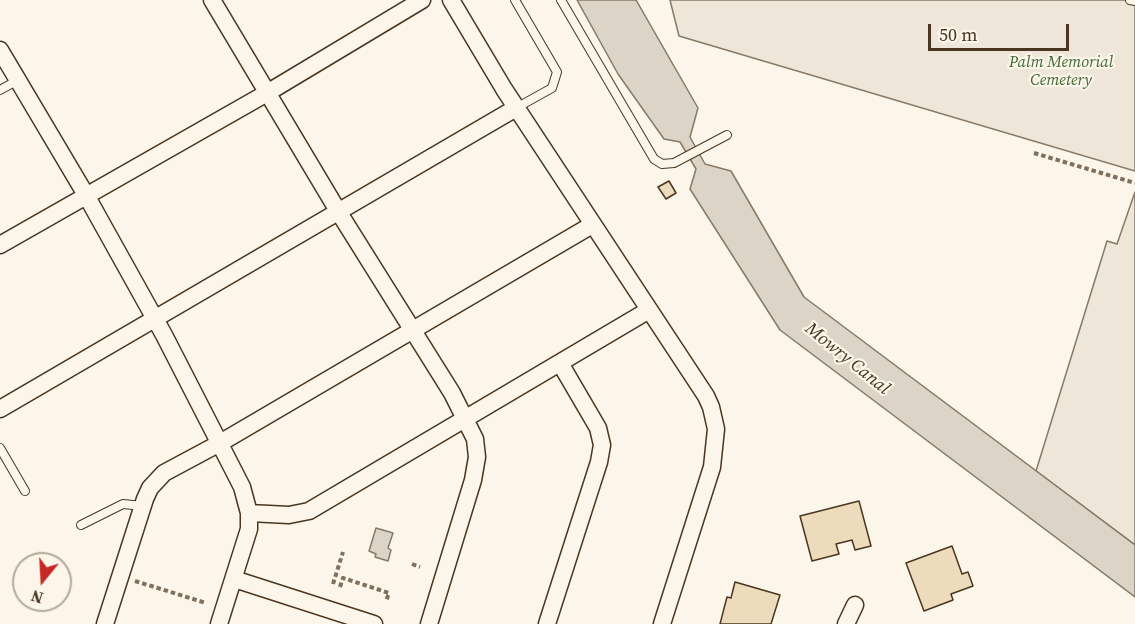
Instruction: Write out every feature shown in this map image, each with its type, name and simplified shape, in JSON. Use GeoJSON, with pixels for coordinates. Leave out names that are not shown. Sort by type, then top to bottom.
{"type":"FeatureCollection","features":[{"type":"Feature","properties":{"kind":"street"},"geometry":{"type":"LineString","coordinates":[[212,0],[338,211],[466,418],[475,439],[476,468],[429,624]]}},
{"type":"Feature","properties":{"kind":"street"},"geometry":{"type":"LineString","coordinates":[[0,245],[267,93],[422,0]]}},
{"type":"Feature","properties":{"kind":"street"},"geometry":{"type":"LineString","coordinates":[[451,0],[516,108],[706,396],[711,407],[716,429],[712,467],[662,624]]}},
{"type":"Feature","properties":{"kind":"street"},"geometry":{"type":"LineString","coordinates":[[0,50],[86,195],[237,474],[249,513],[249,529],[219,624]]}},
{"type":"Feature","properties":{"kind":"street"},"geometry":{"type":"LineString","coordinates":[[0,409],[516,108]]}},
{"type":"Feature","properties":{"kind":"street"},"geometry":{"type":"LineString","coordinates":[[105,624],[142,506],[150,488],[164,473],[220,443],[592,225]]}},
{"type":"Feature","properties":{"kind":"street"},"geometry":{"type":"LineString","coordinates":[[249,513],[289,515],[309,511],[648,310]]}},
{"type":"Feature","properties":{"kind":"street"},"geometry":{"type":"LineString","coordinates":[[547,624],[599,462],[602,445],[598,428],[560,363]]}},
{"type":"Feature","properties":{"kind":"street"},"geometry":{"type":"LineString","coordinates":[[234,579],[374,624]]}},
{"type":"Feature","properties":{"kind":"street"},"geometry":{"type":"LineString","coordinates":[[846,624],[855,605]]}},
{"type":"Feature","properties":{"kind":"lane"},"geometry":{"type":"LineString","coordinates":[[515,0],[557,72],[552,88],[516,108]]}},
{"type":"Feature","properties":{"kind":"lane"},"geometry":{"type":"LineString","coordinates":[[561,0],[654,159],[662,164],[674,163],[727,135]]}},
{"type":"Feature","properties":{"kind":"lane"},"geometry":{"type":"LineString","coordinates":[[1130,0],[1135,1]]}},
{"type":"Feature","properties":{"kind":"lane"},"geometry":{"type":"LineString","coordinates":[[0,90],[18,80]]}},
{"type":"Feature","properties":{"kind":"lane"},"geometry":{"type":"LineString","coordinates":[[0,448],[25,491]]}},
{"type":"Feature","properties":{"kind":"lane"},"geometry":{"type":"LineString","coordinates":[[81,525],[123,504],[142,506]]}},
{"type":"Feature","properties":{"kind":"path"},"geometry":{"type":"LineString","coordinates":[[1034,153],[1135,183]]}},
{"type":"Feature","properties":{"kind":"path"},"geometry":{"type":"LineString","coordinates":[[333,584],[343,552]]}},
{"type":"Feature","properties":{"kind":"path"},"geometry":{"type":"LineString","coordinates":[[412,564],[420,567]]}},
{"type":"Feature","properties":{"kind":"path"},"geometry":{"type":"LineString","coordinates":[[340,587],[343,578],[389,593],[386,601]]}},
{"type":"Feature","properties":{"kind":"path"},"geometry":{"type":"LineString","coordinates":[[131,579],[206,603]]}},
{"type":"Feature","properties":{"kind":"green space","name":"Palm Memorial Cemetery"},"geometry":{"type":"Polygon","coordinates":[[[670,0],[1135,0],[1135,171],[679,36],[670,0]]]}},
{"type":"Feature","properties":{"kind":"green space"},"geometry":{"type":"Polygon","coordinates":[[[1135,192],[1135,545],[1036,471],[1107,241],[1117,244],[1135,192]]]}},
{"type":"Feature","properties":{"kind":"water","name":"Mowry Canal"},"geometry":{"type":"Polygon","coordinates":[[[577,0],[636,0],[698,108],[690,137],[705,164],[731,171],[804,297],[1135,545],[1135,597],[780,330],[690,189],[696,169],[680,142],[664,139],[618,74],[577,0]]]}},
{"type":"Feature","properties":{"kind":"water"},"geometry":{"type":"Polygon","coordinates":[[[376,528],[393,533],[388,548],[391,550],[388,561],[375,557],[376,554],[369,551],[376,528]]]}},
{"type":"Feature","properties":{"kind":"building"},"geometry":{"type":"Polygon","coordinates":[[[669,181],[676,193],[666,199],[658,187],[669,181]]]}},
{"type":"Feature","properties":{"kind":"building"},"geometry":{"type":"Polygon","coordinates":[[[859,501],[871,546],[855,550],[852,540],[836,544],[839,554],[812,561],[800,516],[859,501]]]}},
{"type":"Feature","properties":{"kind":"building"},"geometry":{"type":"Polygon","coordinates":[[[952,546],[962,574],[968,572],[973,586],[951,594],[953,600],[924,611],[906,563],[952,546]]]}},
{"type":"Feature","properties":{"kind":"building"},"geometry":{"type":"Polygon","coordinates":[[[735,582],[780,595],[771,624],[720,624],[727,597],[731,598],[735,582]]]}}]}
